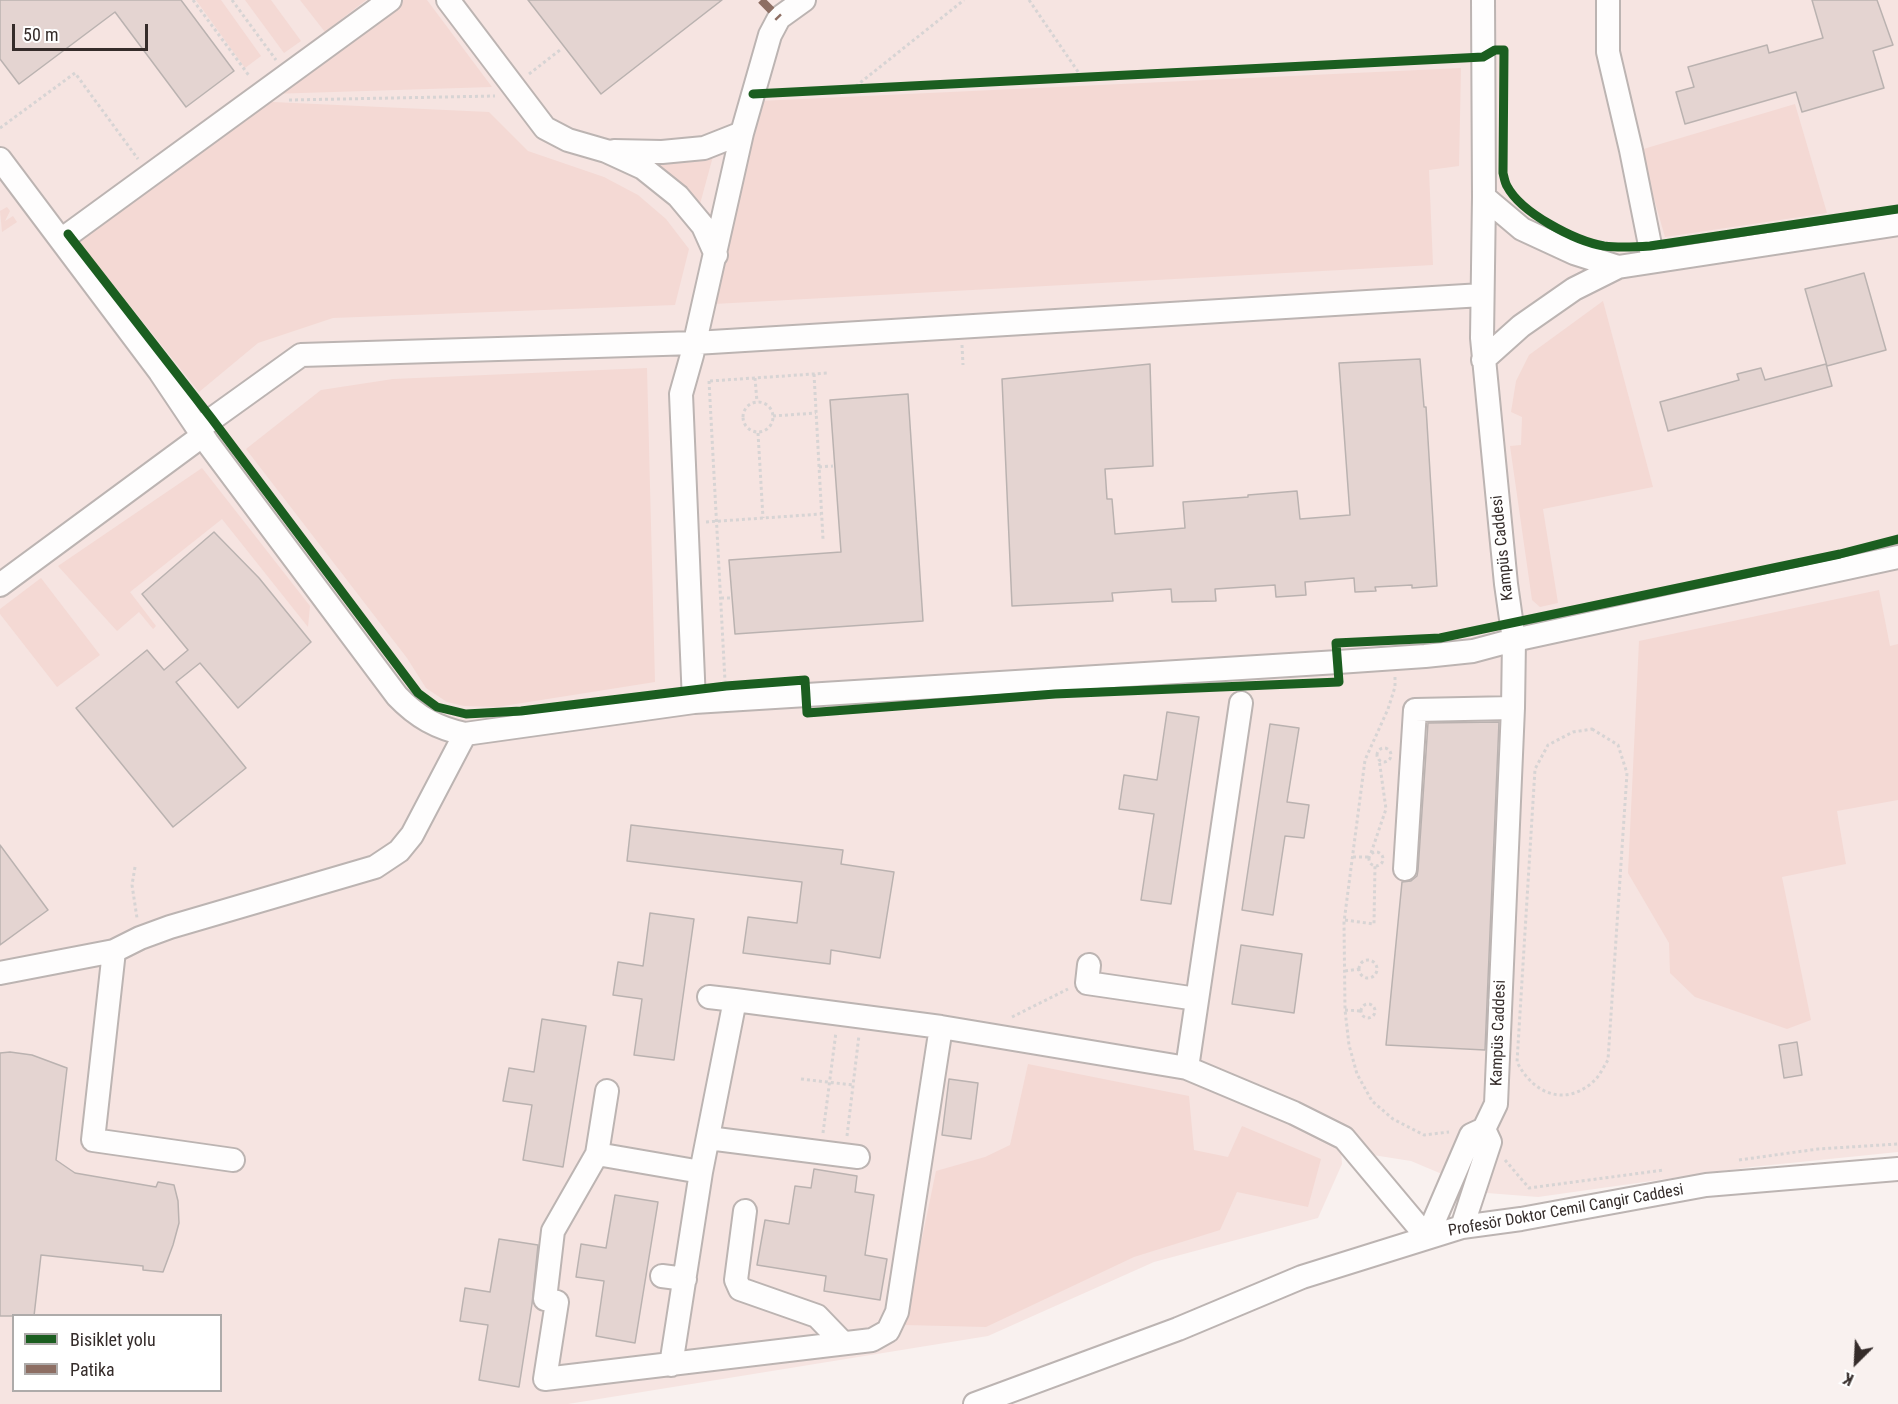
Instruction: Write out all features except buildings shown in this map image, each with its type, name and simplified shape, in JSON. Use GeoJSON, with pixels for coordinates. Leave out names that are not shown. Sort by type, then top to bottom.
{"type":"FeatureCollection","features":[{"type":"Feature","properties":{"kind":"street"},"geometry":{"type":"LineString","coordinates":[[61,240],[390,0]]}},
{"type":"Feature","properties":{"kind":"street"},"geometry":{"type":"LineString","coordinates":[[448,0],[545,128],[568,140],[606,151],[643,168],[678,196],[704,226],[716,255]]}},
{"type":"Feature","properties":{"kind":"street"},"geometry":{"type":"LineString","coordinates":[[693,696],[681,394],[716,255],[742,133],[770,35],[778,18],[804,0]]}},
{"type":"Feature","properties":{"kind":"street","name":"Kampüs Caddesi"},"geometry":{"type":"LineString","coordinates":[[1483,0],[1483,360],[1514,640],[1496,1104],[1484,1128]]}},
{"type":"Feature","properties":{"kind":"street"},"geometry":{"type":"LineString","coordinates":[[1608,0],[1608,52],[1653,260]]}},
{"type":"Feature","properties":{"kind":"street"},"geometry":{"type":"LineString","coordinates":[[606,151],[662,152],[704,148],[742,133]]}},
{"type":"Feature","properties":{"kind":"street"},"geometry":{"type":"LineString","coordinates":[[0,159],[160,372],[200,432],[397,696],[423,719],[443,729],[465,734],[693,696],[1396,658],[1473,651],[1514,640],[1898,557]]}},
{"type":"Feature","properties":{"kind":"street"},"geometry":{"type":"LineString","coordinates":[[1484,197],[1522,229],[1574,253],[1618,267]]}},
{"type":"Feature","properties":{"kind":"street"},"geometry":{"type":"LineString","coordinates":[[1483,360],[1530,320],[1574,289],[1618,267],[1898,224]]}},
{"type":"Feature","properties":{"kind":"street"},"geometry":{"type":"LineString","coordinates":[[0,585],[301,355],[695,343],[1482,295]]}},
{"type":"Feature","properties":{"kind":"street"},"geometry":{"type":"LineString","coordinates":[[1187,1068],[1240,703]]}},
{"type":"Feature","properties":{"kind":"street"},"geometry":{"type":"LineString","coordinates":[[1405,869],[1415,710],[1513,708]]}},
{"type":"Feature","properties":{"kind":"street"},"geometry":{"type":"LineString","coordinates":[[0,973],[114,951],[170,927],[375,867],[399,851],[412,835],[465,734]]}},
{"type":"Feature","properties":{"kind":"street"},"geometry":{"type":"LineString","coordinates":[[114,951],[93,1140],[233,1160]]}},
{"type":"Feature","properties":{"kind":"street"},"geometry":{"type":"LineString","coordinates":[[1088,974],[1197,999]]}},
{"type":"Feature","properties":{"kind":"street"},"geometry":{"type":"LineString","coordinates":[[709,997],[941,1027],[1187,1068],[1294,1113],[1344,1138],[1427,1237],[1471,1135],[1484,1128],[1490,1142],[1462,1227]]}},
{"type":"Feature","properties":{"kind":"street"},"geometry":{"type":"LineString","coordinates":[[671,1365],[701,1172],[735,1000]]}},
{"type":"Feature","properties":{"kind":"street"},"geometry":{"type":"LineString","coordinates":[[607,1091],[597,1154],[554,1231],[545,1299],[557,1302],[545,1379],[872,1340],[888,1331],[897,1312],[941,1027]]}},
{"type":"Feature","properties":{"kind":"street"},"geometry":{"type":"LineString","coordinates":[[708,1138],[851,1156]]}},
{"type":"Feature","properties":{"kind":"street"},"geometry":{"type":"LineString","coordinates":[[597,1154],[701,1172]]}},
{"type":"Feature","properties":{"kind":"street","name":"Profesör Doktor Cemil Cangir Caddesi"},"geometry":{"type":"LineString","coordinates":[[975,1404],[1031,1394],[1302,1277],[1462,1227],[1521,1219],[1706,1185],[1898,1169]]}},
{"type":"Feature","properties":{"kind":"street"},"geometry":{"type":"LineString","coordinates":[[745,1211],[736,1280],[740,1289],[817,1316],[843,1344]]}},
{"type":"Feature","properties":{"kind":"street"},"geometry":{"type":"LineString","coordinates":[[662,1276],[685,1280]]}},
{"type":"Feature","properties":{"kind":"path"},"geometry":{"type":"LineString","coordinates":[[193,0],[261,93]]}},
{"type":"Feature","properties":{"kind":"path"},"geometry":{"type":"LineString","coordinates":[[232,0],[286,74]]}},
{"type":"Feature","properties":{"kind":"path"},"geometry":{"type":"LineString","coordinates":[[851,90],[964,0]]}},
{"type":"Feature","properties":{"kind":"path"},"geometry":{"type":"LineString","coordinates":[[1029,0],[1083,79]]}},
{"type":"Feature","properties":{"kind":"path"},"geometry":{"type":"LineString","coordinates":[[286,100],[517,91],[560,50]]}},
{"type":"Feature","properties":{"kind":"path"},"geometry":{"type":"LineString","coordinates":[[0,128],[75,73],[150,175]]}},
{"type":"Feature","properties":{"kind":"path"},"geometry":{"type":"LineString","coordinates":[[1071,79],[1095,78]]}},
{"type":"Feature","properties":{"kind":"path"},"geometry":{"type":"LineString","coordinates":[[840,90],[874,88]]}},
{"type":"Feature","properties":{"kind":"path"},"geometry":{"type":"LineString","coordinates":[[962,341],[963,365]]}},
{"type":"Feature","properties":{"kind":"path"},"geometry":{"type":"LineString","coordinates":[[684,382],[828,373]]}},
{"type":"Feature","properties":{"kind":"path"},"geometry":{"type":"LineString","coordinates":[[814,374],[823,538]]}},
{"type":"Feature","properties":{"kind":"path"},"geometry":{"type":"LineString","coordinates":[[755,378],[757,402]]}},
{"type":"Feature","properties":{"kind":"path"},"geometry":{"type":"LineString","coordinates":[[710,381],[726,686]]}},
{"type":"Feature","properties":{"kind":"path"},"geometry":{"type":"LineString","coordinates":[[757,402],[769,407],[773,417],[770,427],[758,433],[749,430],[742,420],[746,408],[757,402]]}},
{"type":"Feature","properties":{"kind":"path"},"geometry":{"type":"LineString","coordinates":[[773,417],[816,413]]}},
{"type":"Feature","properties":{"kind":"path"},"geometry":{"type":"LineString","coordinates":[[758,433],[763,518]]}},
{"type":"Feature","properties":{"kind":"path"},"geometry":{"type":"LineString","coordinates":[[819,467],[832,466]]}},
{"type":"Feature","properties":{"kind":"path"},"geometry":{"type":"LineString","coordinates":[[706,522],[822,514]]}},
{"type":"Feature","properties":{"kind":"path"},"geometry":{"type":"LineString","coordinates":[[721,598],[731,598]]}},
{"type":"Feature","properties":{"kind":"path"},"geometry":{"type":"LineString","coordinates":[[1396,658],[1395,687],[1388,709],[1365,760],[1345,920],[1345,1010],[1349,1045],[1357,1074],[1372,1101],[1393,1119],[1424,1135],[1484,1128]]}},
{"type":"Feature","properties":{"kind":"path"},"geometry":{"type":"LineString","coordinates":[[693,696],[737,685]]}},
{"type":"Feature","properties":{"kind":"path"},"geometry":{"type":"LineString","coordinates":[[1592,729],[1617,745],[1627,773],[1608,1060],[1595,1080],[1579,1090],[1558,1096],[1535,1087],[1524,1075],[1517,1062],[1535,770],[1548,745],[1573,732],[1592,729]]}},
{"type":"Feature","properties":{"kind":"path"},"geometry":{"type":"LineString","coordinates":[[1368,753],[1378,753],[1384,748],[1390,751],[1388,762],[1379,759]]}},
{"type":"Feature","properties":{"kind":"path"},"geometry":{"type":"LineString","coordinates":[[1375,865],[1370,863],[1370,855],[1386,809],[1378,753]]}},
{"type":"Feature","properties":{"kind":"path"},"geometry":{"type":"LineString","coordinates":[[1353,857],[1377,852],[1382,855],[1382,862],[1375,865]]}},
{"type":"Feature","properties":{"kind":"path"},"geometry":{"type":"LineString","coordinates":[[1345,920],[1374,924],[1375,865]]}},
{"type":"Feature","properties":{"kind":"path"},"geometry":{"type":"LineString","coordinates":[[135,867],[132,885],[140,938]]}},
{"type":"Feature","properties":{"kind":"path"},"geometry":{"type":"LineString","coordinates":[[1370,960],[1375,963],[1377,970],[1370,978],[1362,975],[1360,969],[1362,962],[1370,960]]}},
{"type":"Feature","properties":{"kind":"path"},"geometry":{"type":"LineString","coordinates":[[1345,971],[1360,969]]}},
{"type":"Feature","properties":{"kind":"path"},"geometry":{"type":"LineString","coordinates":[[1010,1018],[1063,991],[1088,974]]}},
{"type":"Feature","properties":{"kind":"path"},"geometry":{"type":"LineString","coordinates":[[1370,1004],[1374,1007],[1375,1012],[1373,1017],[1368,1018],[1363,1016],[1361,1011],[1363,1007],[1370,1004]]}},
{"type":"Feature","properties":{"kind":"path"},"geometry":{"type":"LineString","coordinates":[[1345,1010],[1361,1011]]}},
{"type":"Feature","properties":{"kind":"path"},"geometry":{"type":"LineString","coordinates":[[821,1152],[837,1025]]}},
{"type":"Feature","properties":{"kind":"path"},"geometry":{"type":"LineString","coordinates":[[851,1156],[853,1085],[859,1032]]}},
{"type":"Feature","properties":{"kind":"path"},"geometry":{"type":"LineString","coordinates":[[801,1079],[853,1085]]}},
{"type":"Feature","properties":{"kind":"path"},"geometry":{"type":"LineString","coordinates":[[1736,1160],[1818,1149],[1898,1144]]}},
{"type":"Feature","properties":{"kind":"path"},"geometry":{"type":"LineString","coordinates":[[1499,1153],[1529,1188],[1666,1170]]}},
{"type":"Feature","properties":{"kind":"shaded area"},"geometry":{"type":"Polygon","coordinates":[[[0,0],[1898,0],[1898,1152],[1751,1167],[1538,1197],[1487,1193],[1411,1161],[1341,1150],[1342,1164],[1318,1218],[1154,1262],[988,1336],[568,1404],[0,1404],[0,0]]]}},
{"type":"Feature","properties":{"kind":"shaded area"},"geometry":{"type":"Polygon","coordinates":[[[196,0],[221,0],[261,56],[245,68],[196,0]]]}},
{"type":"Feature","properties":{"kind":"shaded area"},"geometry":{"type":"Polygon","coordinates":[[[245,0],[271,0],[301,41],[284,53],[245,0]]]}},
{"type":"Feature","properties":{"kind":"shaded area"},"geometry":{"type":"Polygon","coordinates":[[[300,0],[366,0],[325,32],[300,0]]]}},
{"type":"Feature","properties":{"kind":"shaded area"},"geometry":{"type":"Polygon","coordinates":[[[396,0],[427,0],[492,87],[270,94],[396,0]]]}},
{"type":"Feature","properties":{"kind":"shaded area"},"geometry":{"type":"Polygon","coordinates":[[[1461,68],[1459,166],[1429,170],[1433,265],[714,304],[759,101],[1461,68]]]}},
{"type":"Feature","properties":{"kind":"shaded area"},"geometry":{"type":"Polygon","coordinates":[[[251,101],[489,112],[528,151],[604,177],[638,195],[666,219],[689,249],[675,305],[333,318],[258,343],[199,392],[71,232],[251,101]]]}},
{"type":"Feature","properties":{"kind":"shaded area"},"geometry":{"type":"Polygon","coordinates":[[[1795,104],[1827,213],[1665,237],[1640,150],[1795,104]]]}},
{"type":"Feature","properties":{"kind":"shaded area"},"geometry":{"type":"Polygon","coordinates":[[[715,149],[700,204],[680,184],[647,158],[715,149]]]}},
{"type":"Feature","properties":{"kind":"shaded area"},"geometry":{"type":"Polygon","coordinates":[[[7,207],[10,211],[5,221],[13,216],[17,222],[2,232],[0,211],[7,207]]]}},
{"type":"Feature","properties":{"kind":"shaded area"},"geometry":{"type":"Polygon","coordinates":[[[1603,301],[1653,487],[1543,509],[1558,603],[1540,607],[1532,600],[1510,446],[1521,445],[1522,417],[1511,412],[1516,381],[1529,355],[1603,301]]]}},
{"type":"Feature","properties":{"kind":"shaded area"},"geometry":{"type":"Polygon","coordinates":[[[647,368],[655,682],[497,707],[464,706],[447,702],[426,688],[407,658],[246,449],[321,390],[393,379],[647,368]]]}},
{"type":"Feature","properties":{"kind":"shaded area"},"geometry":{"type":"Polygon","coordinates":[[[202,468],[310,606],[308,627],[222,519],[130,592],[156,626],[153,629],[139,612],[117,631],[58,566],[202,468]]]}},
{"type":"Feature","properties":{"kind":"shaded area"},"geometry":{"type":"Polygon","coordinates":[[[41,578],[100,655],[57,687],[0,614],[0,609],[41,578]]]}},
{"type":"Feature","properties":{"kind":"shaded area"},"geometry":{"type":"Polygon","coordinates":[[[1879,590],[1890,646],[1898,644],[1898,800],[1837,811],[1846,864],[1782,877],[1811,1020],[1787,1029],[1695,997],[1670,973],[1669,943],[1628,873],[1639,641],[1879,590]]]}},
{"type":"Feature","properties":{"kind":"shaded area"},"geometry":{"type":"Polygon","coordinates":[[[1028,1064],[1189,1096],[1194,1150],[1228,1157],[1242,1126],[1321,1159],[1308,1207],[1237,1192],[1220,1230],[1134,1257],[986,1327],[904,1325],[936,1171],[985,1157],[1010,1145],[1028,1064]]]}},
{"type":"Feature","properties":{"kind":"marked path"},"geometry":{"type":"LineString","coordinates":[[761,0],[779,18]]}},
{"type":"Feature","properties":{"kind":"cycle path"},"geometry":{"type":"LineString","coordinates":[[753,94],[1483,57],[1495,50],[1504,50],[1503,173],[1506,183],[1524,206],[1536,216],[1564,232],[1604,246],[1650,246],[1898,209]]}},
{"type":"Feature","properties":{"kind":"cycle path"},"geometry":{"type":"LineString","coordinates":[[68,234],[212,419],[418,693],[437,707],[466,714],[521,711],[726,686],[805,680],[807,713],[1055,694],[1339,682],[1336,643],[1440,638],[1840,554],[1898,539]]}}]}
